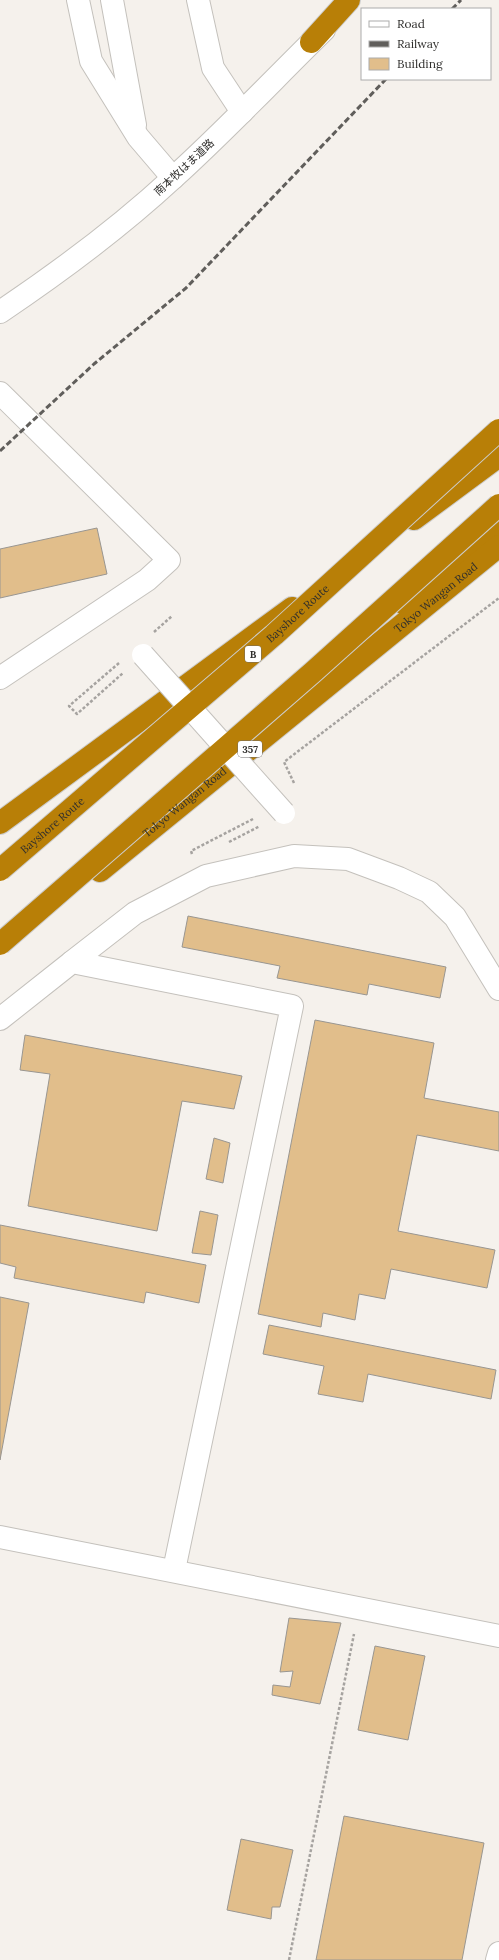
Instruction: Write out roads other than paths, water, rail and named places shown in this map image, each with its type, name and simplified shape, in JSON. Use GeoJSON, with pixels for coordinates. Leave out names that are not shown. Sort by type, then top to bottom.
{"type":"FeatureCollection","features":[{"type":"Feature","properties":{"kind":"highway","name":"南本牧はま道路"},"geometry":{"type":"LineString","coordinates":[[311,42],[349,0]]}},
{"type":"Feature","properties":{"kind":"highway","name":"Bayshore Route"},"geometry":{"type":"LineString","coordinates":[[0,870],[274,635],[499,430]]}},
{"type":"Feature","properties":{"kind":"highway"},"geometry":{"type":"LineString","coordinates":[[0,822],[499,456]]}},
{"type":"Feature","properties":{"kind":"highway"},"geometry":{"type":"LineString","coordinates":[[0,944],[314,672],[499,505]]}},
{"type":"Feature","properties":{"kind":"highway"},"geometry":{"type":"LineString","coordinates":[[314,672],[499,529]]}},
{"type":"Feature","properties":{"kind":"highway","name":"Tokyo Wangan Road"},"geometry":{"type":"LineString","coordinates":[[0,952],[499,546]]}},
{"type":"Feature","properties":{"kind":"street"},"geometry":{"type":"LineString","coordinates":[[78,0],[91,61],[138,137],[173,178]]}},
{"type":"Feature","properties":{"kind":"street"},"geometry":{"type":"LineString","coordinates":[[112,0],[138,137]]}},
{"type":"Feature","properties":{"kind":"street"},"geometry":{"type":"LineString","coordinates":[[198,0],[213,68],[242,112]]}},
{"type":"Feature","properties":{"kind":"street"},"geometry":{"type":"LineString","coordinates":[[311,42],[343,0]]}},
{"type":"Feature","properties":{"kind":"street"},"geometry":{"type":"LineString","coordinates":[[311,42],[355,0]]}},
{"type":"Feature","properties":{"kind":"street","name":"南本牧はま道路"},"geometry":{"type":"LineString","coordinates":[[0,312],[39,286],[109,233],[173,178],[242,112],[311,42]]}},
{"type":"Feature","properties":{"kind":"street"},"geometry":{"type":"LineString","coordinates":[[0,393],[168,560],[147,580],[0,678]]}},
{"type":"Feature","properties":{"kind":"street"},"geometry":{"type":"LineString","coordinates":[[146,646],[284,813]]}},
{"type":"Feature","properties":{"kind":"street"},"geometry":{"type":"LineString","coordinates":[[0,1019],[135,913],[206,876],[294,856],[348,859],[399,878],[429,892],[455,917],[499,989]]}},
{"type":"Feature","properties":{"kind":"street"},"geometry":{"type":"LineString","coordinates":[[72,962],[292,1006],[174,1570]]}},
{"type":"Feature","properties":{"kind":"street"},"geometry":{"type":"LineString","coordinates":[[0,1536],[499,1636]]}},
{"type":"Feature","properties":{"kind":"street"},"geometry":{"type":"LineString","coordinates":[[497,1960],[499,1953]]}},
{"type":"Feature","properties":{"kind":"railway"},"geometry":{"type":"LineString","coordinates":[[453,8],[461,0]]}},
{"type":"Feature","properties":{"kind":"railway"},"geometry":{"type":"LineString","coordinates":[[0,451],[94,364],[186,288],[385,80]]}}]}
